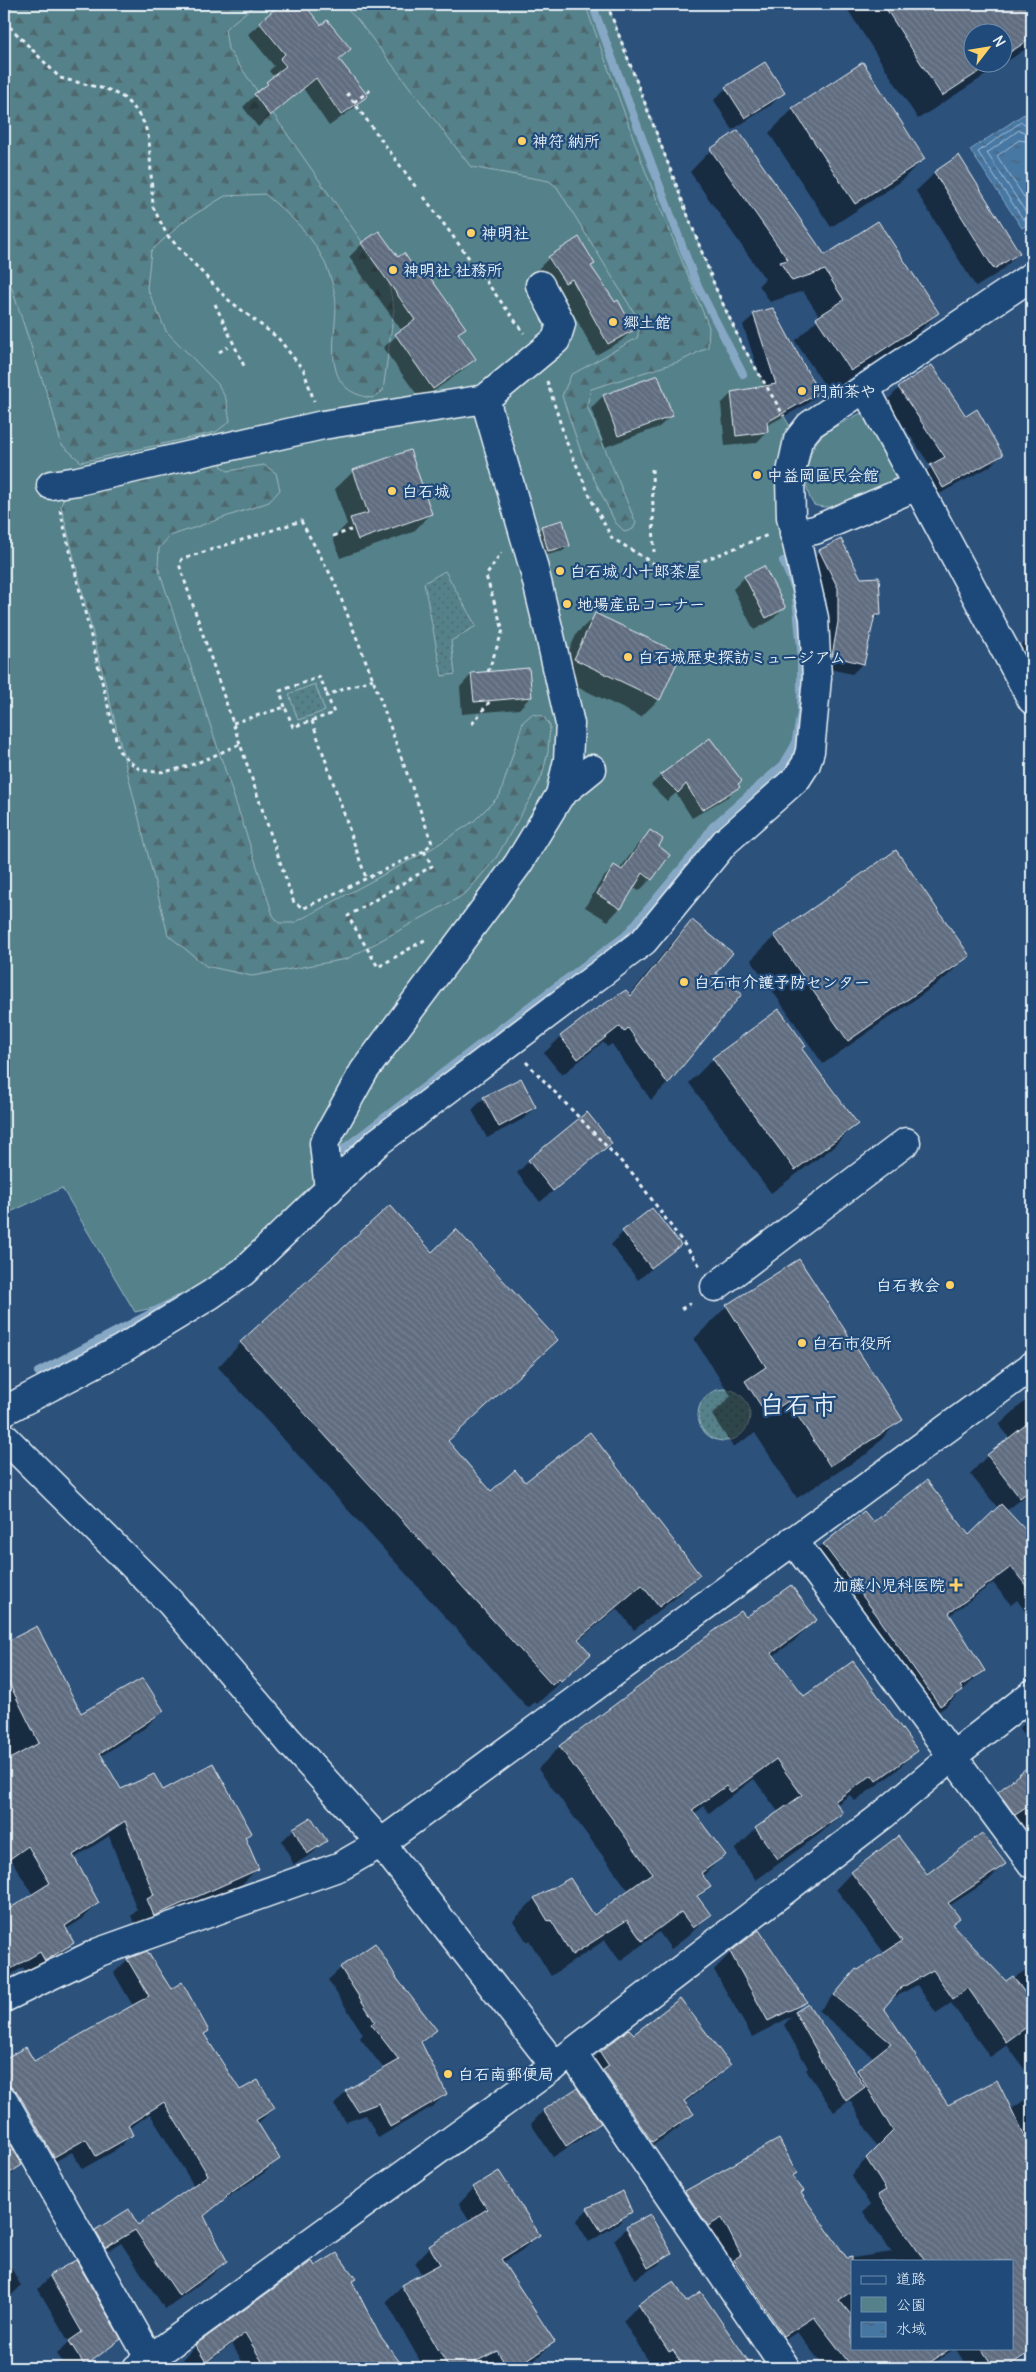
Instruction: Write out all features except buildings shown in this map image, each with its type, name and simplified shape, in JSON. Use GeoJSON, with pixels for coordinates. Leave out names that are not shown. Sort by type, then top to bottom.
{"type":"FeatureCollection","features":[{"type":"Feature","properties":{"kind":"street"},"geometry":{"type":"LineString","coordinates":[[4,1410],[120,1350],[210,1295],[243,1272],[378,1142],[644,941],[725,842],[797,778],[806,764],[810,751],[818,678],[814,618],[782,534],[791,516],[790,477],[798,440],[810,425],[1032,276]]}},
{"type":"Feature","properties":{"kind":"street"},"geometry":{"type":"LineString","coordinates":[[51,485],[78,482],[322,425],[484,398],[556,340],[561,324],[540,285]]}},
{"type":"Feature","properties":{"kind":"street"},"geometry":{"type":"LineString","coordinates":[[865,388],[1032,700]]}},
{"type":"Feature","properties":{"kind":"street"},"geometry":{"type":"LineString","coordinates":[[329,1190],[324,1143],[364,1071],[518,864],[560,795],[568,760],[570,724],[540,592],[484,398]]}},
{"type":"Feature","properties":{"kind":"street"},"geometry":{"type":"LineString","coordinates":[[782,534],[815,530],[918,486]]}},
{"type":"Feature","properties":{"kind":"street"},"geometry":{"type":"LineString","coordinates":[[560,795],[592,769]]}},
{"type":"Feature","properties":{"kind":"street"},"geometry":{"type":"LineString","coordinates":[[715,1287],[906,1142]]}},
{"type":"Feature","properties":{"kind":"street"},"geometry":{"type":"LineString","coordinates":[[4,1998],[99,1952],[341,1866],[381,1843],[1032,1366]]}},
{"type":"Feature","properties":{"kind":"street"},"geometry":{"type":"LineString","coordinates":[[4,1437],[170,1602],[289,1741],[381,1843],[564,2060],[786,2368]]}},
{"type":"Feature","properties":{"kind":"street"},"geometry":{"type":"LineString","coordinates":[[794,1540],[954,1755],[1032,1864]]}},
{"type":"Feature","properties":{"kind":"street"},"geometry":{"type":"LineString","coordinates":[[4,2101],[147,2365],[564,2060],[883,1815],[954,1755],[1032,1694]]}},
{"type":"Feature","properties":{"kind":"path"},"geometry":{"type":"LineString","coordinates":[[607,4],[716,290],[742,345],[798,440]]}},
{"type":"Feature","properties":{"kind":"path"},"geometry":{"type":"LineString","coordinates":[[4,21],[60,78],[109,90],[124,98],[135,109],[144,123],[149,139],[153,207],[168,235],[226,298],[278,338],[304,372],[322,425]]}},
{"type":"Feature","properties":{"kind":"path"},"geometry":{"type":"LineString","coordinates":[[354,102],[372,89]]}},
{"type":"Feature","properties":{"kind":"path"},"geometry":{"type":"LineString","coordinates":[[347,93],[418,190]]}},
{"type":"Feature","properties":{"kind":"path"},"geometry":{"type":"LineString","coordinates":[[424,197],[522,330]]}},
{"type":"Feature","properties":{"kind":"path"},"geometry":{"type":"LineString","coordinates":[[215,304],[245,368]]}},
{"type":"Feature","properties":{"kind":"path"},"geometry":{"type":"LineString","coordinates":[[219,352],[228,347]]}},
{"type":"Feature","properties":{"kind":"path"},"geometry":{"type":"LineString","coordinates":[[538,355],[566,441],[593,503],[612,538],[664,570],[695,564],[782,534]]}},
{"type":"Feature","properties":{"kind":"path"},"geometry":{"type":"LineString","coordinates":[[652,468],[654,552]]}},
{"type":"Feature","properties":{"kind":"path"},"geometry":{"type":"LineString","coordinates":[[78,482],[60,496],[59,504],[119,752],[139,769],[164,771],[184,767],[241,744]]}},
{"type":"Feature","properties":{"kind":"path"},"geometry":{"type":"LineString","coordinates":[[301,521],[334,582],[373,678],[432,843],[424,851],[304,908],[294,903],[241,744],[179,564],[182,559],[301,521]]}},
{"type":"Feature","properties":{"kind":"path"},"geometry":{"type":"LineString","coordinates":[[488,672],[502,630],[486,576],[521,523]]}},
{"type":"Feature","properties":{"kind":"path"},"geometry":{"type":"LineString","coordinates":[[333,536],[352,530]]}},
{"type":"Feature","properties":{"kind":"path"},"geometry":{"type":"LineString","coordinates":[[320,677],[334,713],[294,727],[286,707],[280,691],[320,677]]}},
{"type":"Feature","properties":{"kind":"path"},"geometry":{"type":"LineString","coordinates":[[327,695],[373,678]]}},
{"type":"Feature","properties":{"kind":"path"},"geometry":{"type":"LineString","coordinates":[[472,724],[490,701]]}},
{"type":"Feature","properties":{"kind":"path"},"geometry":{"type":"LineString","coordinates":[[233,723],[286,707]]}},
{"type":"Feature","properties":{"kind":"path"},"geometry":{"type":"LineString","coordinates":[[312,721],[366,878]]}},
{"type":"Feature","properties":{"kind":"path"},"geometry":{"type":"LineString","coordinates":[[424,851],[432,866],[348,916],[378,967],[434,935]]}},
{"type":"Feature","properties":{"kind":"path"},"geometry":{"type":"LineString","coordinates":[[522,1058],[634,1175],[715,1287],[681,1308]]}},
{"type":"Feature","properties":{"kind":"green space"},"geometry":{"type":"Polygon","coordinates":[[[4,4],[607,4],[716,289],[742,345],[798,440],[799,555],[810,751],[644,941],[210,1295],[135,1312],[62,1188],[4,1215],[4,4]]]}},
{"type":"Feature","properties":{"kind":"green space"},"geometry":{"type":"Polygon","coordinates":[[[15,4],[256,4],[225,29],[228,49],[388,279],[394,310],[383,391],[372,398],[356,394],[345,386],[338,376],[334,364],[336,301],[330,275],[323,259],[305,231],[265,194],[225,196],[184,221],[151,251],[147,288],[166,331],[218,384],[226,399],[230,421],[216,432],[81,462],[61,444],[52,409],[4,265],[4,20],[15,4]]]}},
{"type":"Feature","properties":{"kind":"green space"},"geometry":{"type":"Polygon","coordinates":[[[341,4],[585,4],[646,173],[709,327],[708,347],[681,361],[591,389],[587,406],[636,523],[633,529],[625,532],[615,522],[581,452],[562,396],[571,375],[637,338],[641,324],[557,187],[549,181],[471,167],[357,19],[341,4]]]}},
{"type":"Feature","properties":{"kind":"green space"},"geometry":{"type":"Polygon","coordinates":[[[863,412],[896,471],[895,477],[891,482],[843,504],[823,507],[814,505],[807,490],[806,481],[808,462],[815,445],[829,431],[863,412]]]}},
{"type":"Feature","properties":{"kind":"green space"},"geometry":{"type":"Polygon","coordinates":[[[219,457],[222,467],[228,471],[264,465],[276,473],[280,490],[269,502],[170,536],[159,548],[158,567],[273,915],[279,923],[294,923],[431,849],[474,821],[500,795],[523,722],[532,714],[543,716],[550,726],[548,752],[542,776],[496,858],[468,891],[347,959],[252,976],[206,966],[168,935],[61,506],[64,497],[219,457]]]}},
{"type":"Feature","properties":{"kind":"green space"},"geometry":{"type":"Polygon","coordinates":[[[445,571],[476,626],[451,641],[455,674],[442,676],[424,583],[445,571]]]}},
{"type":"Feature","properties":{"kind":"green space"},"geometry":{"type":"Polygon","coordinates":[[[315,684],[325,711],[298,720],[289,694],[315,684]]]}},
{"type":"Feature","properties":{"kind":"green space"},"geometry":{"type":"Polygon","coordinates":[[[724,1389],[738,1393],[746,1401],[750,1415],[746,1429],[738,1437],[724,1441],[710,1437],[702,1429],[698,1415],[702,1401],[710,1393],[724,1389]]]}},
{"type":"Feature","properties":{"kind":"water"},"geometry":{"type":"Polygon","coordinates":[[[1024,114],[1032,126],[1032,222],[1022,228],[970,150],[1024,114]]]}},
{"type":"Feature","properties":{"kind":"waterway"},"geometry":{"type":"LineString","coordinates":[[592,4],[695,280],[743,374]]}},
{"type":"Feature","properties":{"kind":"waterway"},"geometry":{"type":"LineString","coordinates":[[342,1150],[531,1005],[625,936],[696,851],[712,827],[783,765],[795,745],[801,712],[801,649],[795,589],[783,561]]}},
{"type":"Feature","properties":{"kind":"waterway"},"geometry":{"type":"LineString","coordinates":[[38,1372],[180,1298]]}},
{"type":"Feature","properties":{"kind":"place","name":"神符 納所"},"geometry":{"type":"Point","coordinates":[522,141]}},
{"type":"Feature","properties":{"kind":"place","name":"神明社"},"geometry":{"type":"Point","coordinates":[471,233]}},
{"type":"Feature","properties":{"kind":"place","name":"神明社 社務所"},"geometry":{"type":"Point","coordinates":[393,270]}},
{"type":"Feature","properties":{"kind":"place","name":"郷土館"},"geometry":{"type":"Point","coordinates":[613,322]}},
{"type":"Feature","properties":{"kind":"place","name":"門前茶や"},"geometry":{"type":"Point","coordinates":[802,391]}},
{"type":"Feature","properties":{"kind":"place","name":"中益岡區民会館"},"geometry":{"type":"Point","coordinates":[757,475]}},
{"type":"Feature","properties":{"kind":"place","name":"白石城"},"geometry":{"type":"Point","coordinates":[392,491]}},
{"type":"Feature","properties":{"kind":"place","name":"白石城 小十郎茶屋"},"geometry":{"type":"Point","coordinates":[560,571]}},
{"type":"Feature","properties":{"kind":"place","name":"地場産品コーナー"},"geometry":{"type":"Point","coordinates":[567,604]}},
{"type":"Feature","properties":{"kind":"place","name":"白石城歴史探訪ミュージアム"},"geometry":{"type":"Point","coordinates":[628,657]}},
{"type":"Feature","properties":{"kind":"place","name":"白石市介護予防センター"},"geometry":{"type":"Point","coordinates":[684,982]}},
{"type":"Feature","properties":{"kind":"place","name":"白石教会"},"geometry":{"type":"Point","coordinates":[950,1285]}},
{"type":"Feature","properties":{"kind":"place","name":"白石市役所"},"geometry":{"type":"Point","coordinates":[802,1343]}},
{"type":"Feature","properties":{"kind":"place","name":"加藤小児科医院"},"geometry":{"type":"Point","coordinates":[956,1585]}},
{"type":"Feature","properties":{"kind":"place","name":"白石南郵便局"},"geometry":{"type":"Point","coordinates":[448,2074]}},
{"type":"Feature","properties":{"kind":"district","name":"白石市"},"geometry":{"type":"Point","coordinates":[798,1404]}}]}
